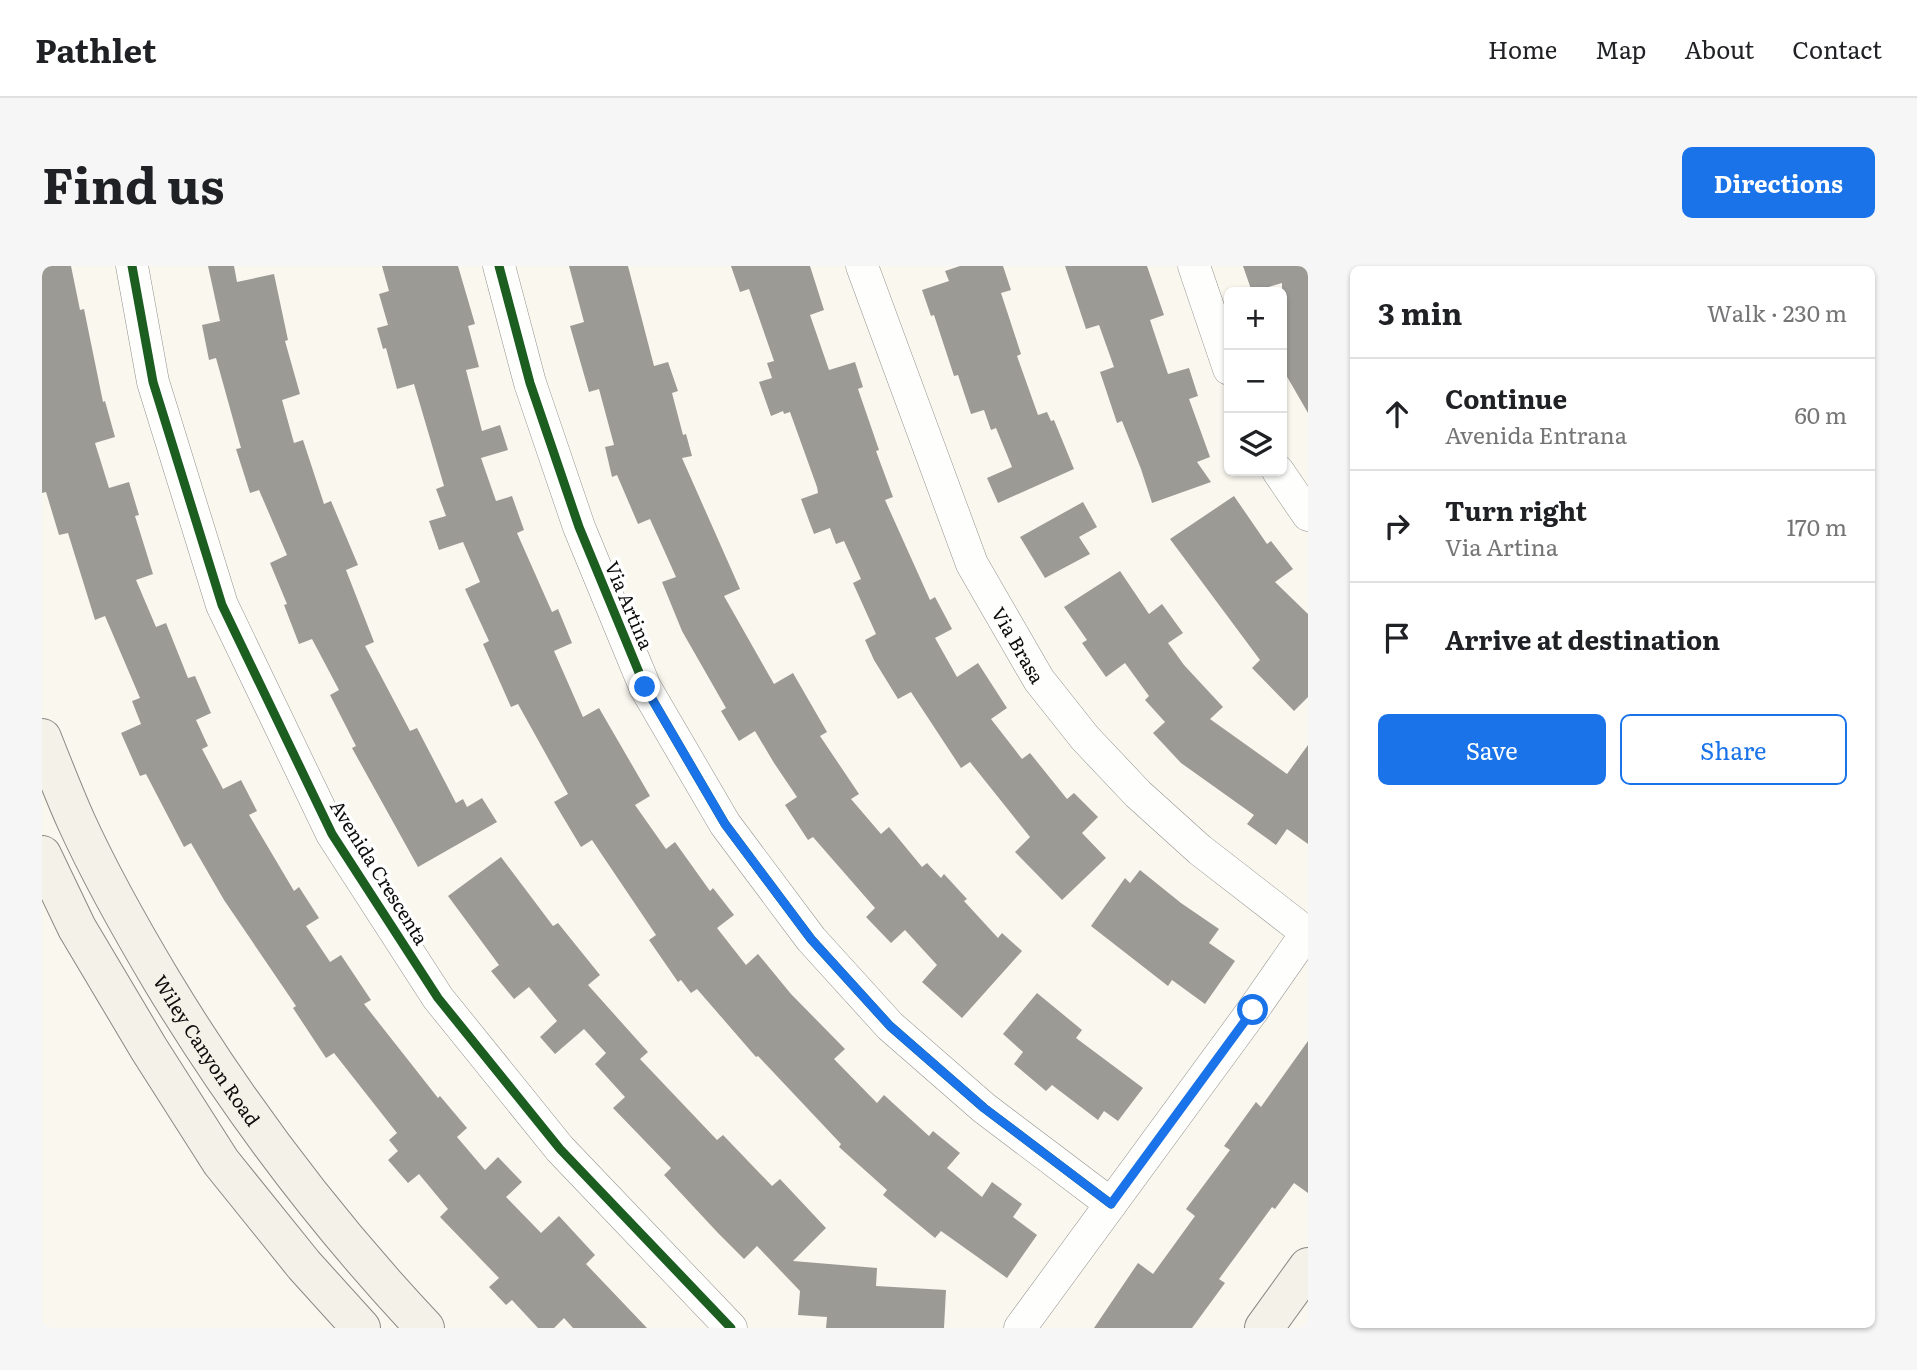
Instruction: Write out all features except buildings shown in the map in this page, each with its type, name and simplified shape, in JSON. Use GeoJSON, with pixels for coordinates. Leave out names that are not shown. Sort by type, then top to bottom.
{"type":"FeatureCollection","features":[{"type":"Feature","properties":{"kind":"main road","name":"Wiley Canyon Road"},"geometry":{"type":"LineString","coordinates":[[42,738],[77,824],[114,896],[196,1037],[262,1134],[377,1277],[425,1328]]}},
{"type":"Feature","properties":{"kind":"main road"},"geometry":{"type":"LineString","coordinates":[[42,855],[77,928],[221,1162],[304,1265],[361,1328]]}},
{"type":"Feature","properties":{"kind":"main road"},"geometry":{"type":"LineString","coordinates":[[1272,1321],[1308,1267]]}},
{"type":"Feature","properties":{"kind":"street","name":"Avenida Crescenta"},"geometry":{"type":"LineString","coordinates":[[132,266],[153,382],[222,606],[331,834],[447,1009],[560,1149],[730,1328]]}},
{"type":"Feature","properties":{"kind":"street","name":"Via Artina"},"geometry":{"type":"LineString","coordinates":[[499,266],[530,383],[579,527],[645,687],[725,824],[811,939],[890,1026],[984,1108],[1111,1204]]}},
{"type":"Feature","properties":{"kind":"street","name":"Via Brasa"},"geometry":{"type":"LineString","coordinates":[[862,266],[972,564],[1039,680],[1085,738],[1138,794],[1200,850],[1307,932]]}},
{"type":"Feature","properties":{"kind":"street"},"geometry":{"type":"LineString","coordinates":[[1195,266],[1224,354]]}},
{"type":"Feature","properties":{"kind":"street"},"geometry":{"type":"LineString","coordinates":[[1281,476],[1308,515]]}},
{"type":"Feature","properties":{"kind":"street"},"geometry":{"type":"LineString","coordinates":[[1020,1328],[1307,932]]}},
{"type":"Feature","properties":{"kind":"cycle path"},"geometry":{"type":"LineString","coordinates":[[132,266],[153,382],[222,605],[332,834],[438,998],[560,1149],[731,1328]]}},
{"type":"Feature","properties":{"kind":"cycle path"},"geometry":{"type":"LineString","coordinates":[[499,266],[530,383],[579,527],[645,687],[725,824],[811,939],[890,1026],[984,1108],[1111,1204]]}},
{"type":"Feature","properties":{"kind":"route"},"geometry":{"type":"LineString","coordinates":[[645,687],[725,824],[811,939],[890,1026],[984,1108],[1111,1204],[1253,1010]]}}]}
